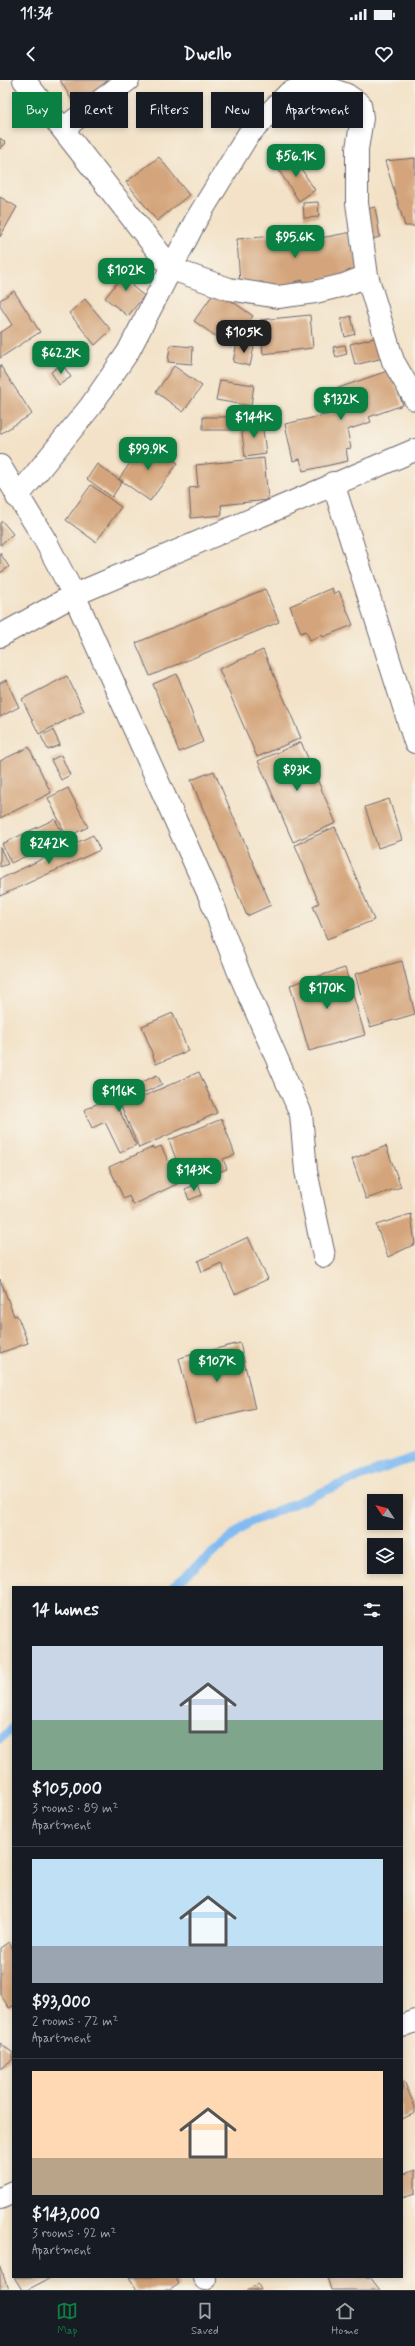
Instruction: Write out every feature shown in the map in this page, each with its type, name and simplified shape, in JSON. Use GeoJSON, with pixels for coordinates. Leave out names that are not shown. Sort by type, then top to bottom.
{"type":"FeatureCollection","features":[{"type":"Feature","properties":{"kind":"street"},"geometry":{"type":"LineString","coordinates":[[24,80],[64,128],[172,269],[228,289],[278,297],[315,292],[344,285],[367,276]]}},
{"type":"Feature","properties":{"kind":"street"},"geometry":{"type":"LineString","coordinates":[[64,128],[128,80]]}},
{"type":"Feature","properties":{"kind":"street"},"geometry":{"type":"LineString","coordinates":[[17,498],[99,395],[128,352],[196,220],[248,135],[289,93],[309,85],[323,86],[347,95],[360,104],[362,118],[357,149],[357,203],[367,276],[393,361],[415,399]]}},
{"type":"Feature","properties":{"kind":"street"},"geometry":{"type":"LineString","coordinates":[[0,636],[74,595],[333,483],[415,450]]}},
{"type":"Feature","properties":{"kind":"street"},"geometry":{"type":"LineString","coordinates":[[0,466],[17,498],[45,540],[74,595],[210,897],[238,970],[301,1114],[306,1170],[324,1256]]}},
{"type":"Feature","properties":{"kind":"street"},"geometry":{"type":"LineString","coordinates":[[333,483],[415,742]]}},
{"type":"Feature","properties":{"kind":"street"},"geometry":{"type":"LineString","coordinates":[[403,2026],[415,2021]]}},
{"type":"Feature","properties":{"kind":"street"},"geometry":{"type":"LineString","coordinates":[[0,2198],[12,2192]]}},
{"type":"Feature","properties":{"kind":"building"},"geometry":{"type":"Polygon","coordinates":[[[60,80],[109,80],[110,82],[95,92],[70,92],[70,97],[60,80]]]}},
{"type":"Feature","properties":{"kind":"building"},"geometry":{"type":"Polygon","coordinates":[[[0,138],[6,143],[0,149],[0,138]]]}},
{"type":"Feature","properties":{"kind":"building"},"geometry":{"type":"Polygon","coordinates":[[[292,155],[315,190],[299,201],[276,166],[292,155]]]}},
{"type":"Feature","properties":{"kind":"building"},"geometry":{"type":"Polygon","coordinates":[[[159,157],[189,195],[157,221],[126,182],[159,157]]]}},
{"type":"Feature","properties":{"kind":"building"},"geometry":{"type":"Polygon","coordinates":[[[415,158],[415,226],[405,226],[385,161],[415,158]]]}},
{"type":"Feature","properties":{"kind":"building"},"geometry":{"type":"Polygon","coordinates":[[[0,197],[17,207],[0,237],[0,197]]]}},
{"type":"Feature","properties":{"kind":"building"},"geometry":{"type":"Polygon","coordinates":[[[318,202],[319,217],[304,218],[303,203],[318,202]]]}},
{"type":"Feature","properties":{"kind":"building"},"geometry":{"type":"Polygon","coordinates":[[[375,207],[380,237],[365,241],[359,211],[375,207]]]}},
{"type":"Feature","properties":{"kind":"building"},"geometry":{"type":"Polygon","coordinates":[[[303,228],[304,241],[353,232],[360,272],[303,283],[303,280],[294,282],[294,288],[264,291],[263,282],[240,283],[237,239],[275,236],[274,231],[303,228]]]}},
{"type":"Feature","properties":{"kind":"building"},"geometry":{"type":"Polygon","coordinates":[[[132,264],[143,273],[132,286],[144,296],[128,316],[105,298],[132,264]]]}},
{"type":"Feature","properties":{"kind":"building"},"geometry":{"type":"Polygon","coordinates":[[[216,290],[253,316],[231,347],[194,321],[216,290]]]}},
{"type":"Feature","properties":{"kind":"building"},"geometry":{"type":"Polygon","coordinates":[[[14,291],[40,332],[0,358],[0,333],[12,325],[0,306],[0,300],[14,291]]]}},
{"type":"Feature","properties":{"kind":"building"},"geometry":{"type":"Polygon","coordinates":[[[85,299],[111,330],[95,345],[69,313],[85,299]]]}},
{"type":"Feature","properties":{"kind":"building"},"geometry":{"type":"Polygon","coordinates":[[[310,315],[313,348],[263,354],[260,320],[310,315]]]}},
{"type":"Feature","properties":{"kind":"building"},"geometry":{"type":"Polygon","coordinates":[[[351,316],[355,334],[345,337],[341,319],[351,316]]]}},
{"type":"Feature","properties":{"kind":"building"},"geometry":{"type":"Polygon","coordinates":[[[382,336],[387,357],[355,365],[350,344],[382,336]]]}},
{"type":"Feature","properties":{"kind":"building"},"geometry":{"type":"Polygon","coordinates":[[[237,343],[254,347],[250,366],[233,362],[237,343]]]}},
{"type":"Feature","properties":{"kind":"building"},"geometry":{"type":"Polygon","coordinates":[[[170,345],[193,347],[192,364],[168,362],[170,345]]]}},
{"type":"Feature","properties":{"kind":"building"},"geometry":{"type":"Polygon","coordinates":[[[345,345],[347,354],[336,357],[333,347],[345,345]]]}},
{"type":"Feature","properties":{"kind":"building"},"geometry":{"type":"Polygon","coordinates":[[[62,364],[71,377],[59,385],[51,372],[62,364]]]}},
{"type":"Feature","properties":{"kind":"building"},"geometry":{"type":"Polygon","coordinates":[[[0,365],[32,414],[0,434],[0,365]]]}},
{"type":"Feature","properties":{"kind":"building"},"geometry":{"type":"Polygon","coordinates":[[[174,366],[202,386],[183,412],[156,392],[174,366]]]}},
{"type":"Feature","properties":{"kind":"building"},"geometry":{"type":"Polygon","coordinates":[[[390,370],[403,405],[369,417],[371,422],[347,430],[351,448],[346,449],[348,461],[303,471],[300,459],[293,461],[285,424],[334,413],[327,392],[390,370]]]}},
{"type":"Feature","properties":{"kind":"building"},"geometry":{"type":"Polygon","coordinates":[[[220,380],[254,385],[251,406],[216,400],[220,380]]]}},
{"type":"Feature","properties":{"kind":"building"},"geometry":{"type":"Polygon","coordinates":[[[203,417],[233,417],[233,430],[203,430],[203,417]]]}},
{"type":"Feature","properties":{"kind":"building"},"geometry":{"type":"Polygon","coordinates":[[[262,421],[266,454],[245,457],[241,424],[262,421]]]}},
{"type":"Feature","properties":{"kind":"building"},"geometry":{"type":"Polygon","coordinates":[[[146,440],[178,463],[150,501],[119,479],[146,440]]]}},
{"type":"Feature","properties":{"kind":"building"},"geometry":{"type":"Polygon","coordinates":[[[264,458],[268,500],[221,505],[222,515],[191,518],[189,488],[198,487],[196,465],[264,458]]]}},
{"type":"Feature","properties":{"kind":"building"},"geometry":{"type":"Polygon","coordinates":[[[97,464],[122,482],[112,497],[87,479],[97,464]]]}},
{"type":"Feature","properties":{"kind":"building"},"geometry":{"type":"Polygon","coordinates":[[[91,485],[121,507],[96,542],[66,520],[91,485]]]}},
{"type":"Feature","properties":{"kind":"building"},"geometry":{"type":"Polygon","coordinates":[[[2,521],[13,534],[0,545],[0,523],[2,521]]]}},
{"type":"Feature","properties":{"kind":"building"},"geometry":{"type":"Polygon","coordinates":[[[0,553],[9,567],[0,573],[0,553]]]}},
{"type":"Feature","properties":{"kind":"building"},"geometry":{"type":"Polygon","coordinates":[[[332,588],[334,594],[339,591],[353,625],[323,637],[322,635],[310,640],[306,631],[301,633],[290,606],[332,588]]]}},
{"type":"Feature","properties":{"kind":"building"},"geometry":{"type":"Polygon","coordinates":[[[265,589],[279,622],[150,676],[136,643],[265,589]]]}},
{"type":"Feature","properties":{"kind":"building"},"geometry":{"type":"Polygon","coordinates":[[[263,650],[301,738],[257,757],[219,669],[263,650]]]}},
{"type":"Feature","properties":{"kind":"building"},"geometry":{"type":"Polygon","coordinates":[[[177,674],[203,742],[179,752],[153,684],[177,674]]]}},
{"type":"Feature","properties":{"kind":"building"},"geometry":{"type":"Polygon","coordinates":[[[67,676],[84,711],[39,734],[22,699],[67,676]]]}},
{"type":"Feature","properties":{"kind":"building"},"geometry":{"type":"Polygon","coordinates":[[[6,680],[19,707],[0,717],[0,683],[6,680]]]}},
{"type":"Feature","properties":{"kind":"building"},"geometry":{"type":"Polygon","coordinates":[[[53,730],[60,745],[48,750],[41,736],[53,730]]]}},
{"type":"Feature","properties":{"kind":"building"},"geometry":{"type":"Polygon","coordinates":[[[301,742],[336,823],[293,842],[258,761],[301,742]]]}},
{"type":"Feature","properties":{"kind":"building"},"geometry":{"type":"Polygon","coordinates":[[[29,747],[51,793],[0,818],[0,761],[29,747]]]}},
{"type":"Feature","properties":{"kind":"building"},"geometry":{"type":"Polygon","coordinates":[[[61,755],[70,775],[61,780],[51,760],[61,755]]]}},
{"type":"Feature","properties":{"kind":"building"},"geometry":{"type":"Polygon","coordinates":[[[214,771],[271,905],[247,916],[191,780],[214,771]]]}},
{"type":"Feature","properties":{"kind":"building"},"geometry":{"type":"Polygon","coordinates":[[[68,788],[88,827],[67,837],[48,798],[68,788]]]}},
{"type":"Feature","properties":{"kind":"building"},"geometry":{"type":"Polygon","coordinates":[[[389,799],[402,840],[378,848],[365,807],[389,799]]]}},
{"type":"Feature","properties":{"kind":"building"},"geometry":{"type":"Polygon","coordinates":[[[55,819],[65,838],[11,863],[2,844],[55,819]]]}},
{"type":"Feature","properties":{"kind":"building"},"geometry":{"type":"Polygon","coordinates":[[[335,827],[374,920],[327,939],[313,906],[319,903],[295,845],[335,827]]]}},
{"type":"Feature","properties":{"kind":"building"},"geometry":{"type":"Polygon","coordinates":[[[93,835],[100,850],[0,896],[0,879],[93,835]]]}},
{"type":"Feature","properties":{"kind":"building"},"geometry":{"type":"Polygon","coordinates":[[[0,847],[8,864],[0,867],[0,847]]]}},
{"type":"Feature","properties":{"kind":"building"},"geometry":{"type":"Polygon","coordinates":[[[402,961],[415,1014],[370,1027],[355,974],[402,961]]]}},
{"type":"Feature","properties":{"kind":"building"},"geometry":{"type":"Polygon","coordinates":[[[345,968],[365,1035],[309,1051],[290,985],[345,968]]]}},
{"type":"Feature","properties":{"kind":"building"},"geometry":{"type":"Polygon","coordinates":[[[173,1013],[188,1051],[156,1064],[142,1026],[173,1013]]]}},
{"type":"Feature","properties":{"kind":"building"},"geometry":{"type":"Polygon","coordinates":[[[199,1072],[217,1113],[139,1148],[121,1106],[199,1072]]]}},
{"type":"Feature","properties":{"kind":"building"},"geometry":{"type":"Polygon","coordinates":[[[157,1075],[162,1084],[117,1106],[136,1145],[120,1153],[105,1122],[92,1128],[84,1110],[157,1075]]]}},
{"type":"Feature","properties":{"kind":"building"},"geometry":{"type":"Polygon","coordinates":[[[222,1119],[235,1155],[223,1159],[227,1169],[193,1182],[190,1174],[182,1176],[169,1140],[222,1119]]]}},
{"type":"Feature","properties":{"kind":"building"},"geometry":{"type":"Polygon","coordinates":[[[161,1146],[179,1183],[133,1205],[129,1196],[124,1199],[109,1167],[153,1147],[154,1149],[161,1146]]]}},
{"type":"Feature","properties":{"kind":"building"},"geometry":{"type":"Polygon","coordinates":[[[386,1146],[401,1187],[366,1199],[352,1159],[386,1146]]]}},
{"type":"Feature","properties":{"kind":"building"},"geometry":{"type":"Polygon","coordinates":[[[198,1184],[202,1195],[189,1200],[185,1189],[198,1184]]]}},
{"type":"Feature","properties":{"kind":"building"},"geometry":{"type":"Polygon","coordinates":[[[411,1214],[415,1244],[388,1257],[376,1225],[411,1214]]]}},
{"type":"Feature","properties":{"kind":"building"},"geometry":{"type":"Polygon","coordinates":[[[248,1237],[268,1279],[235,1294],[221,1263],[202,1272],[198,1261],[248,1237]]]}},
{"type":"Feature","properties":{"kind":"building"},"geometry":{"type":"Polygon","coordinates":[[[0,1279],[14,1316],[17,1315],[28,1343],[0,1353],[0,1279]]]}},
{"type":"Feature","properties":{"kind":"building"},"geometry":{"type":"Polygon","coordinates":[[[240,1343],[255,1409],[195,1423],[179,1358],[240,1343]]]}},
{"type":"Feature","properties":{"kind":"building"},"geometry":{"type":"Polygon","coordinates":[[[9,1942],[12,1947],[12,2006],[9,2008],[0,1994],[0,1948],[9,1942]]]}},
{"type":"Feature","properties":{"kind":"building"},"geometry":{"type":"Polygon","coordinates":[[[0,2043],[12,2052],[12,2060],[0,2069],[0,2043]]]}},
{"type":"Feature","properties":{"kind":"building"},"geometry":{"type":"Polygon","coordinates":[[[403,2081],[415,2107],[415,2113],[403,2119],[403,2081]]]}},
{"type":"Feature","properties":{"kind":"building"},"geometry":{"type":"Polygon","coordinates":[[[415,2170],[415,2194],[403,2198],[403,2175],[415,2170]]]}},
{"type":"Feature","properties":{"kind":"building"},"geometry":{"type":"Polygon","coordinates":[[[0,2265],[8,2290],[0,2290],[0,2265]]]}},
{"type":"Feature","properties":{"kind":"building"},"geometry":{"type":"Polygon","coordinates":[[[15,2278],[50,2278],[27,2290],[22,2290],[15,2278]]]}},
{"type":"Feature","properties":{"kind":"building"},"geometry":{"type":"Polygon","coordinates":[[[130,2278],[176,2278],[179,2284],[170,2290],[137,2290],[130,2278]]]}},
{"type":"Feature","properties":{"kind":"building"},"geometry":{"type":"Polygon","coordinates":[[[327,2278],[371,2278],[380,2290],[331,2290],[327,2278]]]}},
{"type":"Feature","properties":{"kind":"building"},"geometry":{"type":"Polygon","coordinates":[[[258,2284],[261,2290],[247,2290],[258,2284]]]}},
{"type":"Feature","properties":{"kind":"waterway"},"geometry":{"type":"LineString","coordinates":[[174,1586],[248,1523],[346,1482],[415,1457]]}},
{"type":"Feature","properties":{"kind":"waterway"},"geometry":{"type":"LineString","coordinates":[[0,1739],[12,1729]]}}]}
